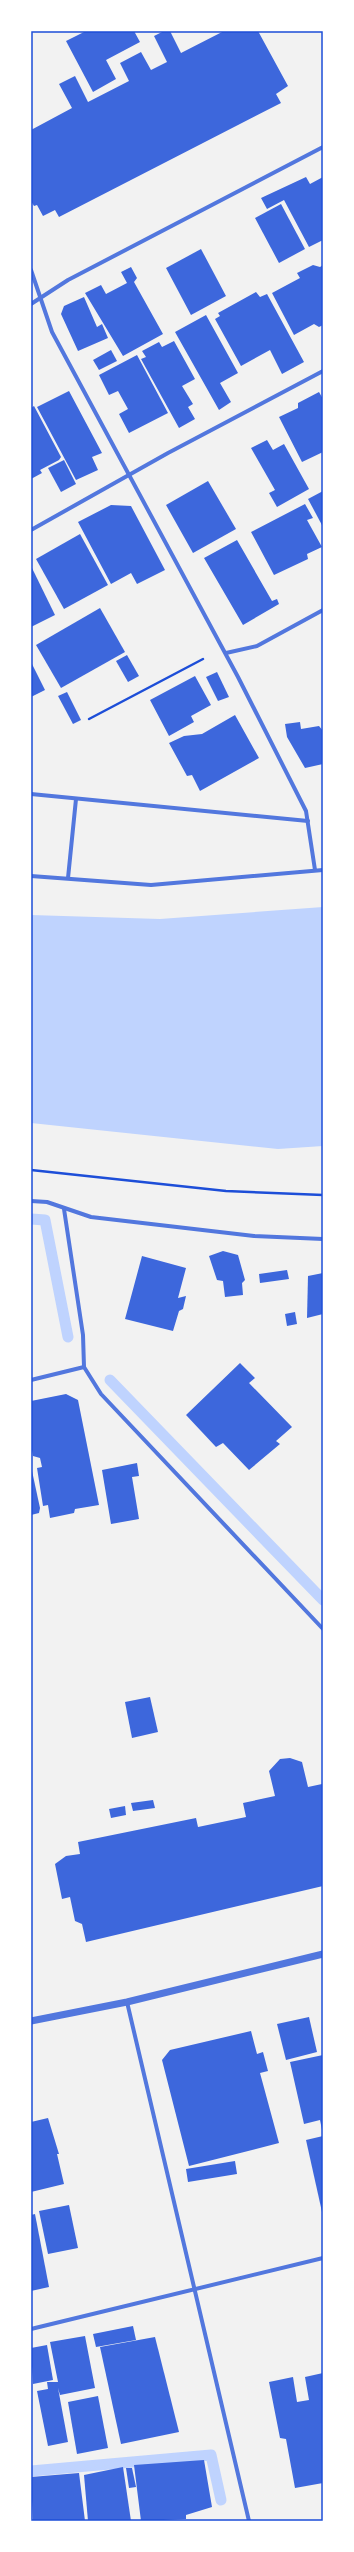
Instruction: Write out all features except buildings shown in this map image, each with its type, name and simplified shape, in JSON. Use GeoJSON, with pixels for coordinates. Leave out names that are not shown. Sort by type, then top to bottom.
{"type":"FeatureCollection","features":[{"type":"Feature","properties":{"kind":"street"},"geometry":{"type":"LineString","coordinates":[[31,304],[68,280],[323,147]]}},
{"type":"Feature","properties":{"kind":"street"},"geometry":{"type":"LineString","coordinates":[[31,270],[52,332],[131,475],[226,653],[306,811],[316,870]]}},
{"type":"Feature","properties":{"kind":"street"},"geometry":{"type":"LineString","coordinates":[[31,530],[168,453],[323,371]]}},
{"type":"Feature","properties":{"kind":"street"},"geometry":{"type":"LineString","coordinates":[[226,653],[257,646],[323,610]]}},
{"type":"Feature","properties":{"kind":"street"},"geometry":{"type":"LineString","coordinates":[[31,794],[308,821]]}},
{"type":"Feature","properties":{"kind":"street"},"geometry":{"type":"LineString","coordinates":[[68,878],[76,799]]}},
{"type":"Feature","properties":{"kind":"street"},"geometry":{"type":"LineString","coordinates":[[31,876],[151,885],[323,870]]}},
{"type":"Feature","properties":{"kind":"street"},"geometry":{"type":"LineString","coordinates":[[31,1201],[47,1202],[91,1217],[254,1236],[323,1239]]}},
{"type":"Feature","properties":{"kind":"street"},"geometry":{"type":"LineString","coordinates":[[64,1209],[83,1335],[84,1368],[101,1394],[323,1629]]}},
{"type":"Feature","properties":{"kind":"street"},"geometry":{"type":"LineString","coordinates":[[31,1380],[84,1368]]}},
{"type":"Feature","properties":{"kind":"street"},"geometry":{"type":"LineString","coordinates":[[31,2021],[128,2002],[323,1954]]}},
{"type":"Feature","properties":{"kind":"street"},"geometry":{"type":"LineString","coordinates":[[128,2002],[249,2521]]}},
{"type":"Feature","properties":{"kind":"street"},"geometry":{"type":"LineString","coordinates":[[31,2329],[323,2258]]}},
{"type":"Feature","properties":{"kind":"path"},"geometry":{"type":"LineString","coordinates":[[89,719],[198,661],[226,653]]}},
{"type":"Feature","properties":{"kind":"path"},"geometry":{"type":"LineString","coordinates":[[31,1170],[226,1191],[323,1195]]}},
{"type":"Feature","properties":{"kind":"water"},"geometry":{"type":"Polygon","coordinates":[[[323,907],[323,1146],[278,1149],[31,1123],[31,915],[160,919],[323,907]]]}},
{"type":"Feature","properties":{"kind":"waterway"},"geometry":{"type":"LineString","coordinates":[[31,1219],[45,1220],[68,1337]]}},
{"type":"Feature","properties":{"kind":"waterway"},"geometry":{"type":"LineString","coordinates":[[110,1380],[323,1600]]}},
{"type":"Feature","properties":{"kind":"waterway"},"geometry":{"type":"LineString","coordinates":[[31,2471],[211,2455],[221,2500]]}}]}
